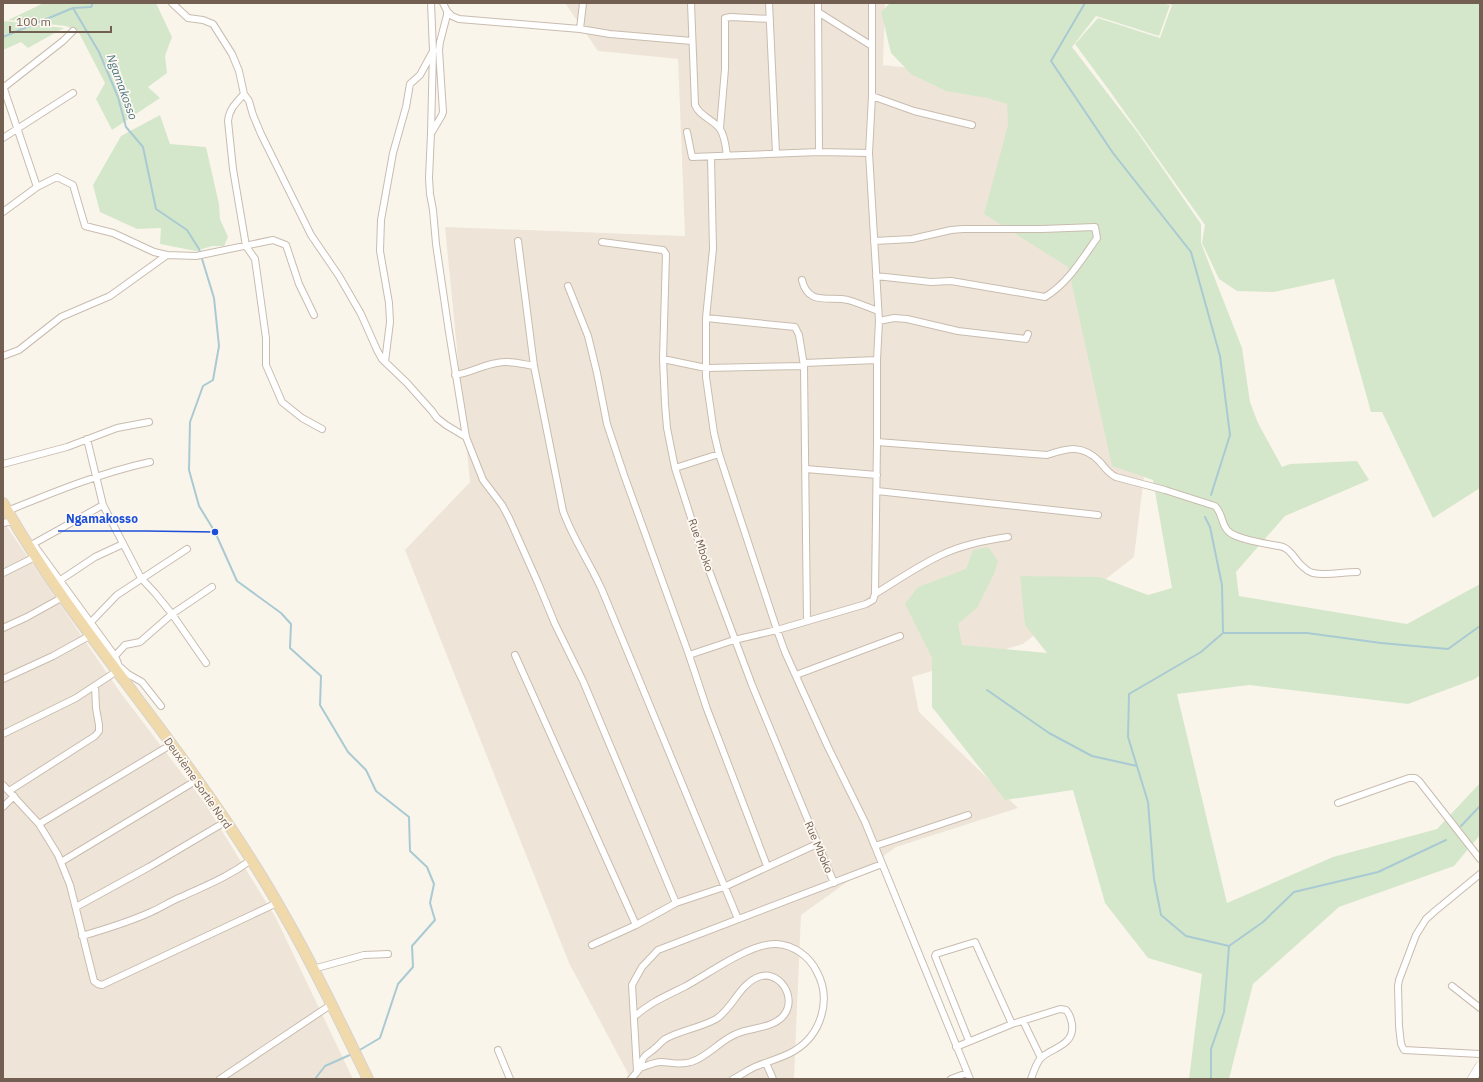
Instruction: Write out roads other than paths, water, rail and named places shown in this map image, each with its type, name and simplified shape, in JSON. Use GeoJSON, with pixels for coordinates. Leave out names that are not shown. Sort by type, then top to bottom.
{"type":"FeatureCollection","features":[{"type":"Feature","properties":{"kind":"main road","name":"Deuxième Sortie Nord"},"geometry":{"type":"LineString","coordinates":[[5,507],[35,557],[117,671],[172,744],[251,860],[277,903],[332,1004],[368,1079]]}},
{"type":"Feature","properties":{"kind":"street"},"geometry":{"type":"LineString","coordinates":[[172,3],[188,18],[203,20],[213,24],[232,54],[239,71],[244,94],[249,101],[261,134],[311,235],[339,276],[361,314],[379,354],[385,362],[407,383],[437,418],[466,437]]}},
{"type":"Feature","properties":{"kind":"street"},"geometry":{"type":"LineString","coordinates":[[432,3],[433,51],[429,178],[430,194],[455,375],[466,437],[484,480],[502,505],[509,518],[555,624],[583,681],[676,903]]}},
{"type":"Feature","properties":{"kind":"street"},"geometry":{"type":"LineString","coordinates":[[443,3],[447,11],[452,16],[459,19],[580,29],[610,34],[692,41]]}},
{"type":"Feature","properties":{"kind":"street"},"geometry":{"type":"LineString","coordinates":[[580,29],[583,3]]}},
{"type":"Feature","properties":{"kind":"street"},"geometry":{"type":"LineString","coordinates":[[692,3],[695,105],[700,113],[720,128],[723,133],[727,156]]}},
{"type":"Feature","properties":{"kind":"street"},"geometry":{"type":"LineString","coordinates":[[769,3],[776,153]]}},
{"type":"Feature","properties":{"kind":"street"},"geometry":{"type":"LineString","coordinates":[[818,3],[819,152]]}},
{"type":"Feature","properties":{"kind":"street"},"geometry":{"type":"LineString","coordinates":[[689,655],[734,640],[777,630],[866,604],[873,600],[875,594],[877,360],[879,321],[869,153],[872,96],[872,3]]}},
{"type":"Feature","properties":{"kind":"street"},"geometry":{"type":"LineString","coordinates":[[431,133],[443,112],[439,50],[446,22],[447,11]]}},
{"type":"Feature","properties":{"kind":"street"},"geometry":{"type":"LineString","coordinates":[[818,12],[872,46]]}},
{"type":"Feature","properties":{"kind":"street"},"geometry":{"type":"LineString","coordinates":[[720,128],[725,69],[725,18],[770,20]]}},
{"type":"Feature","properties":{"kind":"street"},"geometry":{"type":"LineString","coordinates":[[37,186],[3,88],[63,41],[73,31]]}},
{"type":"Feature","properties":{"kind":"street"},"geometry":{"type":"LineString","coordinates":[[385,362],[390,322],[389,303],[380,251],[381,220],[393,153],[406,107],[410,84],[420,75],[433,51]]}},
{"type":"Feature","properties":{"kind":"street"},"geometry":{"type":"LineString","coordinates":[[3,138],[73,93]]}},
{"type":"Feature","properties":{"kind":"street"},"geometry":{"type":"LineString","coordinates":[[244,94],[228,114],[228,121],[233,169],[246,246],[255,259],[266,338],[266,364],[282,402],[302,418],[322,429]]}},
{"type":"Feature","properties":{"kind":"street"},"geometry":{"type":"LineString","coordinates":[[872,96],[914,111],[972,125]]}},
{"type":"Feature","properties":{"kind":"street"},"geometry":{"type":"LineString","coordinates":[[687,132],[692,157],[819,152],[869,153]]}},
{"type":"Feature","properties":{"kind":"street"},"geometry":{"type":"LineString","coordinates":[[711,157],[713,248],[706,318],[706,377],[714,432],[719,454],[777,630],[796,675],[875,846],[968,1076],[951,1079]]}},
{"type":"Feature","properties":{"kind":"street"},"geometry":{"type":"LineString","coordinates":[[3,212],[37,186],[57,177],[73,185],[85,226],[113,233],[154,252],[167,255],[196,256],[273,240],[286,245],[299,284],[314,315]]}},
{"type":"Feature","properties":{"kind":"street"},"geometry":{"type":"LineString","coordinates":[[874,241],[912,238],[963,229],[1095,227],[1097,238],[1066,280],[1058,289],[1046,297],[951,281],[931,282],[876,276]]}},
{"type":"Feature","properties":{"kind":"street"},"geometry":{"type":"LineString","coordinates":[[518,241],[534,366],[564,510],[570,530],[602,590],[738,919]]}},
{"type":"Feature","properties":{"kind":"street","name":"Rue Mboko"},"geometry":{"type":"LineString","coordinates":[[602,242],[665,251],[663,359],[667,428],[676,468],[701,548],[734,640],[834,883]]}},
{"type":"Feature","properties":{"kind":"street"},"geometry":{"type":"LineString","coordinates":[[3,356],[19,350],[61,317],[110,296],[167,255]]}},
{"type":"Feature","properties":{"kind":"street"},"geometry":{"type":"LineString","coordinates":[[802,280],[804,288],[814,296],[826,299],[851,301],[878,311]]}},
{"type":"Feature","properties":{"kind":"street"},"geometry":{"type":"LineString","coordinates":[[568,286],[588,336],[609,431],[624,475],[707,709],[767,866]]}},
{"type":"Feature","properties":{"kind":"street"},"geometry":{"type":"LineString","coordinates":[[706,318],[795,327],[799,335],[804,364],[807,621]]}},
{"type":"Feature","properties":{"kind":"street"},"geometry":{"type":"LineString","coordinates":[[879,321],[894,318],[907,319],[958,331],[1014,338],[1026,339],[1028,334]]}},
{"type":"Feature","properties":{"kind":"street"},"geometry":{"type":"LineString","coordinates":[[663,359],[706,368],[877,360]]}},
{"type":"Feature","properties":{"kind":"street"},"geometry":{"type":"LineString","coordinates":[[455,375],[468,373],[483,366],[498,362],[509,362],[534,366]]}},
{"type":"Feature","properties":{"kind":"street"},"geometry":{"type":"LineString","coordinates":[[3,464],[68,448],[117,428],[149,422]]}},
{"type":"Feature","properties":{"kind":"street"},"geometry":{"type":"LineString","coordinates":[[87,439],[103,505],[141,578],[172,614],[206,663]]}},
{"type":"Feature","properties":{"kind":"street"},"geometry":{"type":"LineString","coordinates":[[877,442],[1047,455],[1064,449],[1075,448],[1083,450],[1098,460],[1111,475],[1116,478],[1165,490],[1215,506],[1219,510],[1225,527],[1232,534],[1288,549],[1297,561],[1312,573],[1327,574],[1357,572]]}},
{"type":"Feature","properties":{"kind":"street"},"geometry":{"type":"LineString","coordinates":[[676,468],[719,454]]}},
{"type":"Feature","properties":{"kind":"street"},"geometry":{"type":"LineString","coordinates":[[5,507],[128,466],[150,462]]}},
{"type":"Feature","properties":{"kind":"street"},"geometry":{"type":"LineString","coordinates":[[806,469],[877,475]]}},
{"type":"Feature","properties":{"kind":"street"},"geometry":{"type":"LineString","coordinates":[[877,491],[1098,515]]}},
{"type":"Feature","properties":{"kind":"street"},"geometry":{"type":"LineString","coordinates":[[33,544],[103,505]]}},
{"type":"Feature","properties":{"kind":"street"},"geometry":{"type":"LineString","coordinates":[[3,523],[13,521]]}},
{"type":"Feature","properties":{"kind":"street"},"geometry":{"type":"LineString","coordinates":[[23,537],[33,544],[115,656],[119,666],[128,674],[142,682],[160,706]]}},
{"type":"Feature","properties":{"kind":"street"},"geometry":{"type":"LineString","coordinates":[[875,594],[942,554],[983,542],[1008,537]]}},
{"type":"Feature","properties":{"kind":"street"},"geometry":{"type":"LineString","coordinates":[[59,581],[95,557],[123,544]]}},
{"type":"Feature","properties":{"kind":"street"},"geometry":{"type":"LineString","coordinates":[[90,623],[117,595],[187,549]]}},
{"type":"Feature","properties":{"kind":"street"},"geometry":{"type":"LineString","coordinates":[[3,573],[35,557]]}},
{"type":"Feature","properties":{"kind":"street"},"geometry":{"type":"LineString","coordinates":[[115,656],[125,645],[140,642],[172,614],[212,587]]}},
{"type":"Feature","properties":{"kind":"street"},"geometry":{"type":"LineString","coordinates":[[3,628],[27,617],[63,597]]}},
{"type":"Feature","properties":{"kind":"street"},"geometry":{"type":"LineString","coordinates":[[3,679],[52,656],[91,635]]}},
{"type":"Feature","properties":{"kind":"street"},"geometry":{"type":"LineString","coordinates":[[796,675],[900,636]]}},
{"type":"Feature","properties":{"kind":"street"},"geometry":{"type":"LineString","coordinates":[[515,655],[636,924]]}},
{"type":"Feature","properties":{"kind":"street"},"geometry":{"type":"LineString","coordinates":[[3,734],[76,698],[117,671]]}},
{"type":"Feature","properties":{"kind":"street"},"geometry":{"type":"LineString","coordinates":[[9,791],[95,736],[99,731],[99,725],[95,703],[95,686]]}},
{"type":"Feature","properties":{"kind":"street"},"geometry":{"type":"LineString","coordinates":[[39,824],[172,744]]}},
{"type":"Feature","properties":{"kind":"street"},"geometry":{"type":"LineString","coordinates":[[1338,804],[1409,778],[1414,778],[1419,781],[1480,859]]}},
{"type":"Feature","properties":{"kind":"street"},"geometry":{"type":"LineString","coordinates":[[61,862],[197,780]]}},
{"type":"Feature","properties":{"kind":"street"},"geometry":{"type":"LineString","coordinates":[[3,784],[39,824],[61,862],[70,885],[94,981],[98,984],[102,985],[277,903]]}},
{"type":"Feature","properties":{"kind":"street"},"geometry":{"type":"LineString","coordinates":[[3,807],[14,796]]}},
{"type":"Feature","properties":{"kind":"street"},"geometry":{"type":"LineString","coordinates":[[875,846],[968,816]]}},
{"type":"Feature","properties":{"kind":"street"},"geometry":{"type":"LineString","coordinates":[[76,908],[225,822]]}},
{"type":"Feature","properties":{"kind":"street"},"geometry":{"type":"LineString","coordinates":[[592,945],[676,903],[724,887],[817,844]]}},
{"type":"Feature","properties":{"kind":"street"},"geometry":{"type":"LineString","coordinates":[[82,936],[129,921],[153,911],[224,878],[251,860]]}},
{"type":"Feature","properties":{"kind":"street"},"geometry":{"type":"LineString","coordinates":[[639,1069],[632,985],[642,967],[658,950],[882,864]]}},
{"type":"Feature","properties":{"kind":"street"},"geometry":{"type":"LineString","coordinates":[[1480,874],[1426,919],[1416,935],[1399,980],[1398,999],[1401,1044],[1404,1050],[1480,1054]]}},
{"type":"Feature","properties":{"kind":"street"},"geometry":{"type":"LineString","coordinates":[[969,1041],[935,956],[936,954],[976,942],[1012,1024]]}},
{"type":"Feature","properties":{"kind":"street"},"geometry":{"type":"LineString","coordinates":[[634,1017],[642,1009],[657,1000],[748,952],[763,946],[776,944],[791,947],[807,958],[819,975],[823,994],[823,1012],[818,1025],[810,1037],[794,1051],[755,1067],[733,1079]]}},
{"type":"Feature","properties":{"kind":"street"},"geometry":{"type":"LineString","coordinates":[[313,969],[364,955],[388,954]]}},
{"type":"Feature","properties":{"kind":"street"},"geometry":{"type":"LineString","coordinates":[[631,1079],[639,1069],[643,1058],[659,1044],[673,1035],[698,1027],[718,1017],[743,989],[756,978],[762,976],[775,977],[780,981],[787,992],[788,1008],[779,1020],[738,1033],[718,1044],[703,1057],[690,1062],[679,1064],[660,1062],[639,1069]]}},
{"type":"Feature","properties":{"kind":"street"},"geometry":{"type":"LineString","coordinates":[[1452,986],[1480,1008]]}},
{"type":"Feature","properties":{"kind":"street"},"geometry":{"type":"LineString","coordinates":[[220,1079],[332,1004]]}},
{"type":"Feature","properties":{"kind":"street"},"geometry":{"type":"LineString","coordinates":[[956,1047],[1012,1024],[1060,1009],[1066,1010],[1071,1018],[1071,1033],[1060,1047],[1040,1058],[1031,1079]]}},
{"type":"Feature","properties":{"kind":"street"},"geometry":{"type":"LineString","coordinates":[[1023,1021],[1040,1058]]}},
{"type":"Feature","properties":{"kind":"street"},"geometry":{"type":"LineString","coordinates":[[655,1049],[660,1062]]}},
{"type":"Feature","properties":{"kind":"street"},"geometry":{"type":"LineString","coordinates":[[498,1050],[510,1079]]}},
{"type":"Feature","properties":{"kind":"street"},"geometry":{"type":"LineString","coordinates":[[766,1063],[773,1079]]}},
{"type":"Feature","properties":{"kind":"street"},"geometry":{"type":"LineString","coordinates":[[1472,1079],[1480,1066]]}},
{"type":"Feature","properties":{"kind":"waterway"},"geometry":{"type":"LineString","coordinates":[[73,8],[91,7],[93,3]]}},
{"type":"Feature","properties":{"kind":"waterway"},"geometry":{"type":"LineString","coordinates":[[1085,3],[1051,61],[1113,153],[1191,252],[1220,356],[1230,435],[1211,495]]}},
{"type":"Feature","properties":{"kind":"waterway","name":"Ngamakosso"},"geometry":{"type":"LineString","coordinates":[[3,37],[73,8],[99,52],[118,97],[126,127],[143,147],[156,209],[187,230],[199,249],[214,298],[219,346],[213,380],[203,386],[190,422],[189,470],[199,506],[215,532],[237,581],[281,613],[291,624],[290,648],[321,676],[320,705],[348,752],[366,770],[376,791],[409,817],[410,851],[427,867],[434,884],[430,903],[435,920],[412,946],[413,967],[398,984],[380,1038],[358,1051]]}},
{"type":"Feature","properties":{"kind":"waterway"},"geometry":{"type":"LineString","coordinates":[[1205,517],[1210,527],[1222,585],[1223,633],[1201,652],[1129,694],[1128,737],[1148,802],[1154,879],[1161,915],[1186,936],[1229,946],[1224,1012],[1211,1049],[1211,1079]]}},
{"type":"Feature","properties":{"kind":"waterway"},"geometry":{"type":"LineString","coordinates":[[1224,633],[1307,633],[1381,643],[1448,649],[1480,626]]}},
{"type":"Feature","properties":{"kind":"waterway"},"geometry":{"type":"LineString","coordinates":[[987,690],[1049,733],[1092,756],[1137,766]]}},
{"type":"Feature","properties":{"kind":"waterway"},"geometry":{"type":"LineString","coordinates":[[1461,826],[1480,806]]}},
{"type":"Feature","properties":{"kind":"waterway"},"geometry":{"type":"LineString","coordinates":[[1229,946],[1263,922],[1294,892],[1378,872],[1446,840]]}},
{"type":"Feature","properties":{"kind":"waterway","name":"Ngamakosso"},"geometry":{"type":"LineString","coordinates":[[315,1079],[325,1066],[352,1054]]}},
{"type":"Feature","properties":{"kind":"place","name":"Ngamakosso"},"geometry":{"type":"Point","coordinates":[215,532]}}]}
